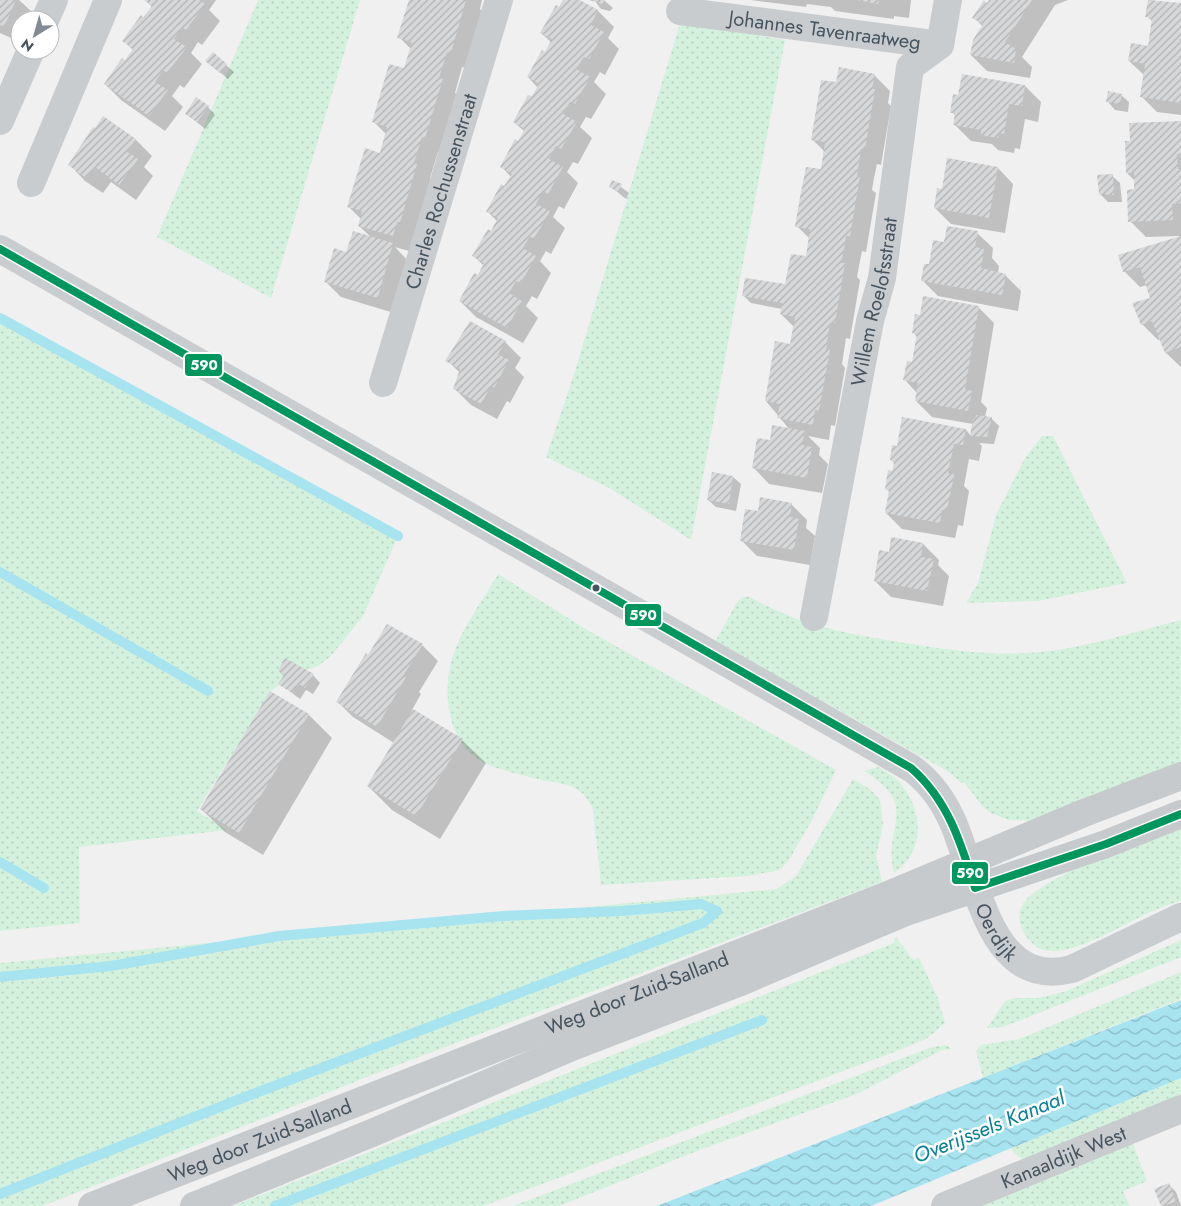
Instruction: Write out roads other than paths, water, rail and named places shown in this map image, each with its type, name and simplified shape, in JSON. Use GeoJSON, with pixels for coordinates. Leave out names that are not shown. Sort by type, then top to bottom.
{"type":"FeatureCollection","features":[{"type":"Feature","properties":{"kind":"main road","name":"Weg door Zuid-Salland"},"geometry":{"type":"LineString","coordinates":[[92,1206],[1181,776]]}},
{"type":"Feature","properties":{"kind":"main road","name":"Weg door Zuid-Salland"},"geometry":{"type":"LineString","coordinates":[[194,1206],[379,1130],[572,1047],[738,983],[903,913],[1106,844],[1181,814]]}},
{"type":"Feature","properties":{"kind":"street"},"geometry":{"type":"LineString","coordinates":[[32,183],[108,0]]}},
{"type":"Feature","properties":{"kind":"street","name":"Charles Rochussenstraat"},"geometry":{"type":"LineString","coordinates":[[383,383],[499,0]]}},
{"type":"Feature","properties":{"kind":"street"},"geometry":{"type":"LineString","coordinates":[[940,44],[948,0]]}},
{"type":"Feature","properties":{"kind":"street","name":"Johannes Tavenraatweg"},"geometry":{"type":"LineString","coordinates":[[680,11],[940,44]]}},
{"type":"Feature","properties":{"kind":"street","name":"Willem Roelofsstraat"},"geometry":{"type":"LineString","coordinates":[[814,617],[870,321],[882,278],[910,67],[940,44]]}},
{"type":"Feature","properties":{"kind":"street"},"geometry":{"type":"LineString","coordinates":[[0,122],[28,60]]}},
{"type":"Feature","properties":{"kind":"street","name":"Oerdijk"},"geometry":{"type":"LineString","coordinates":[[0,249],[911,768],[927,779],[952,819],[975,888],[1009,955],[1020,963],[1040,972],[1055,974],[1072,969],[1181,917]]}},
{"type":"Feature","properties":{"kind":"street","name":"Kanaaldijk West"},"geometry":{"type":"LineString","coordinates":[[945,1206],[1181,1109]]}},
{"type":"Feature","properties":{"kind":"water","name":"Overijssels Kanaal"},"geometry":{"type":"Polygon","coordinates":[[[1181,1000],[1181,1078],[871,1206],[657,1206],[1181,1000]]]}},
{"type":"Feature","properties":{"kind":"waterway"},"geometry":{"type":"LineString","coordinates":[[0,318],[398,536]]}},
{"type":"Feature","properties":{"kind":"waterway"},"geometry":{"type":"LineString","coordinates":[[0,572],[208,691]]}},
{"type":"Feature","properties":{"kind":"waterway"},"geometry":{"type":"LineString","coordinates":[[0,862],[44,888]]}},
{"type":"Feature","properties":{"kind":"waterway"},"geometry":{"type":"LineString","coordinates":[[0,977],[111,966],[279,936],[503,916],[622,911],[701,904],[717,911],[703,923],[245,1097],[0,1194]]}},
{"type":"Feature","properties":{"kind":"waterway"},"geometry":{"type":"LineString","coordinates":[[275,1206],[762,1020]]}}]}
